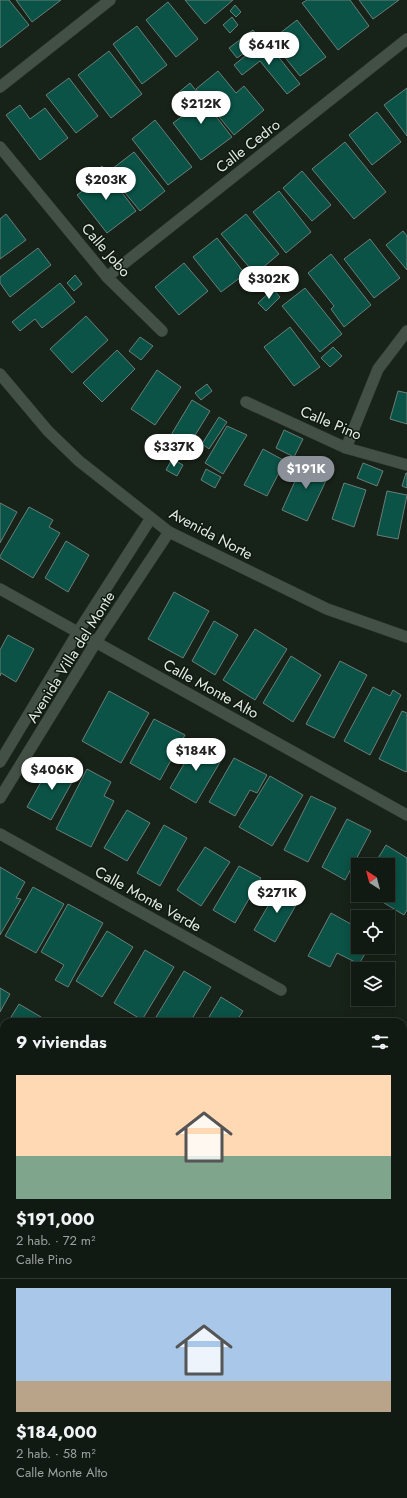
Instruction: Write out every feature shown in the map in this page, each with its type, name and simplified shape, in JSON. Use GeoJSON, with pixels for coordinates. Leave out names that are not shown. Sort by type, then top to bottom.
{"type":"FeatureCollection","features":[{"type":"Feature","properties":{"kind":"street"},"geometry":{"type":"LineString","coordinates":[[0,87],[110,0]]}},
{"type":"Feature","properties":{"kind":"street","name":"Calle Cedro"},"geometry":{"type":"LineString","coordinates":[[107,277],[407,40]]}},
{"type":"Feature","properties":{"kind":"street","name":"Calle Jobo"},"geometry":{"type":"LineString","coordinates":[[0,147],[107,277],[162,331]]}},
{"type":"Feature","properties":{"kind":"street"},"geometry":{"type":"LineString","coordinates":[[346,448],[378,369],[407,331]]}},
{"type":"Feature","properties":{"kind":"street","name":"Avenida Norte"},"geometry":{"type":"LineString","coordinates":[[0,374],[48,431],[80,461],[169,532],[326,609],[407,637]]}},
{"type":"Feature","properties":{"kind":"street","name":"Calle Pino"},"geometry":{"type":"LineString","coordinates":[[246,402],[346,448],[407,465]]}},
{"type":"Feature","properties":{"kind":"street","name":"Avenida Villa del Monte"},"geometry":{"type":"LineString","coordinates":[[0,762],[78,632],[151,518]]}},
{"type":"Feature","properties":{"kind":"street","name":"Avenida Villa del Monte"},"geometry":{"type":"LineString","coordinates":[[0,798],[96,642],[169,532]]}},
{"type":"Feature","properties":{"kind":"street","name":"Calle Monte Alto"},"geometry":{"type":"LineString","coordinates":[[0,589],[407,815]]}},
{"type":"Feature","properties":{"kind":"street","name":"Calle Monte Verde"},"geometry":{"type":"LineString","coordinates":[[0,834],[280,990]]}},
{"type":"Feature","properties":{"kind":"building"},"geometry":{"type":"Polygon","coordinates":[[[0,0],[9,0],[29,25],[0,48],[0,0]]]}},
{"type":"Feature","properties":{"kind":"building"},"geometry":{"type":"Polygon","coordinates":[[[16,0],[61,0],[32,22],[16,0]]]}},
{"type":"Feature","properties":{"kind":"building"},"geometry":{"type":"Polygon","coordinates":[[[185,0],[233,0],[205,24],[185,0]]]}},
{"type":"Feature","properties":{"kind":"building"},"geometry":{"type":"Polygon","coordinates":[[[307,0],[350,0],[369,26],[338,50],[302,3],[307,0]]]}},
{"type":"Feature","properties":{"kind":"building"},"geometry":{"type":"Polygon","coordinates":[[[359,0],[399,0],[373,19],[359,0]]]}},
{"type":"Feature","properties":{"kind":"building"},"geometry":{"type":"Polygon","coordinates":[[[168,2],[198,39],[176,57],[146,20],[168,2]]]}},
{"type":"Feature","properties":{"kind":"building"},"geometry":{"type":"Polygon","coordinates":[[[235,5],[241,12],[236,17],[230,11],[235,5]]]}},
{"type":"Feature","properties":{"kind":"building"},"geometry":{"type":"Polygon","coordinates":[[[232,17],[238,25],[230,33],[223,25],[232,17]]]}},
{"type":"Feature","properties":{"kind":"building"},"geometry":{"type":"Polygon","coordinates":[[[297,20],[326,57],[300,76],[271,40],[297,20]]]}},
{"type":"Feature","properties":{"kind":"building"},"geometry":{"type":"Polygon","coordinates":[[[137,26],[167,65],[142,84],[113,44],[137,26]]]}},
{"type":"Feature","properties":{"kind":"building"},"geometry":{"type":"Polygon","coordinates":[[[253,30],[261,41],[237,58],[229,48],[253,30]]]}},
{"type":"Feature","properties":{"kind":"building"},"geometry":{"type":"Polygon","coordinates":[[[265,40],[300,84],[287,94],[260,61],[242,75],[234,65],[265,40]]]}},
{"type":"Feature","properties":{"kind":"building"},"geometry":{"type":"Polygon","coordinates":[[[109,51],[142,94],[111,118],[78,75],[109,51]]]}},
{"type":"Feature","properties":{"kind":"building"},"geometry":{"type":"Polygon","coordinates":[[[218,71],[236,93],[244,86],[264,110],[234,135],[196,89],[218,71]]]}},
{"type":"Feature","properties":{"kind":"building"},"geometry":{"type":"Polygon","coordinates":[[[69,78],[98,116],[76,133],[46,95],[69,78]]]}},
{"type":"Feature","properties":{"kind":"building"},"geometry":{"type":"Polygon","coordinates":[[[190,83],[232,137],[201,160],[173,123],[191,110],[178,93],[190,83]]]}},
{"type":"Feature","properties":{"kind":"building"},"geometry":{"type":"Polygon","coordinates":[[[407,88],[407,136],[384,105],[407,88]]]}},
{"type":"Feature","properties":{"kind":"building"},"geometry":{"type":"Polygon","coordinates":[[[20,105],[30,119],[45,108],[68,138],[40,160],[6,115],[20,105]]]}},
{"type":"Feature","properties":{"kind":"building"},"geometry":{"type":"Polygon","coordinates":[[[377,112],[401,142],[372,165],[349,135],[377,112]]]}},
{"type":"Feature","properties":{"kind":"building"},"geometry":{"type":"Polygon","coordinates":[[[155,120],[192,167],[168,185],[132,139],[155,120]]]}},
{"type":"Feature","properties":{"kind":"building"},"geometry":{"type":"Polygon","coordinates":[[[345,142],[386,192],[354,219],[312,169],[345,142]]]}},
{"type":"Feature","properties":{"kind":"building"},"geometry":{"type":"Polygon","coordinates":[[[134,152],[165,191],[140,211],[108,172],[134,152]]]}},
{"type":"Feature","properties":{"kind":"building"},"geometry":{"type":"Polygon","coordinates":[[[102,166],[136,211],[107,233],[77,195],[97,180],[93,173],[102,166]]]}},
{"type":"Feature","properties":{"kind":"building"},"geometry":{"type":"Polygon","coordinates":[[[302,171],[331,205],[312,221],[283,188],[302,171]]]}},
{"type":"Feature","properties":{"kind":"building"},"geometry":{"type":"Polygon","coordinates":[[[279,191],[311,232],[286,253],[253,212],[279,191]]]}},
{"type":"Feature","properties":{"kind":"building"},"geometry":{"type":"Polygon","coordinates":[[[6,214],[26,240],[0,259],[0,219],[6,214]]]}},
{"type":"Feature","properties":{"kind":"building"},"geometry":{"type":"Polygon","coordinates":[[[246,214],[279,254],[255,274],[221,234],[246,214]]]}},
{"type":"Feature","properties":{"kind":"building"},"geometry":{"type":"Polygon","coordinates":[[[403,231],[407,236],[407,270],[386,245],[403,231]]]}},
{"type":"Feature","properties":{"kind":"building"},"geometry":{"type":"Polygon","coordinates":[[[217,238],[245,274],[221,292],[193,257],[217,238]]]}},
{"type":"Feature","properties":{"kind":"building"},"geometry":{"type":"Polygon","coordinates":[[[370,239],[400,278],[374,298],[344,259],[370,239]]]}},
{"type":"Feature","properties":{"kind":"building"},"geometry":{"type":"Polygon","coordinates":[[[38,248],[51,265],[10,297],[0,283],[0,277],[38,248]]]}},
{"type":"Feature","properties":{"kind":"building"},"geometry":{"type":"Polygon","coordinates":[[[331,254],[371,305],[344,327],[331,309],[334,306],[308,273],[331,254]]]}},
{"type":"Feature","properties":{"kind":"building"},"geometry":{"type":"Polygon","coordinates":[[[184,263],[208,291],[179,315],[155,287],[184,263]]]}},
{"type":"Feature","properties":{"kind":"building"},"geometry":{"type":"Polygon","coordinates":[[[75,275],[82,284],[74,291],[67,283],[75,275]]]}},
{"type":"Feature","properties":{"kind":"building"},"geometry":{"type":"Polygon","coordinates":[[[60,283],[75,302],[42,328],[35,319],[20,331],[12,322],[60,283]]]}},
{"type":"Feature","properties":{"kind":"building"},"geometry":{"type":"Polygon","coordinates":[[[305,288],[342,334],[320,352],[282,306],[305,288]]]}},
{"type":"Feature","properties":{"kind":"building"},"geometry":{"type":"Polygon","coordinates":[[[273,289],[280,297],[266,311],[258,303],[273,289]]]}},
{"type":"Feature","properties":{"kind":"building"},"geometry":{"type":"Polygon","coordinates":[[[86,316],[108,340],[72,373],[50,349],[86,316]]]}},
{"type":"Feature","properties":{"kind":"building"},"geometry":{"type":"Polygon","coordinates":[[[290,327],[320,367],[294,386],[264,347],[290,327]]]}},
{"type":"Feature","properties":{"kind":"building"},"geometry":{"type":"Polygon","coordinates":[[[140,337],[153,346],[141,360],[129,351],[140,337]]]}},
{"type":"Feature","properties":{"kind":"building"},"geometry":{"type":"Polygon","coordinates":[[[333,347],[342,356],[330,367],[321,358],[333,347]]]}},
{"type":"Feature","properties":{"kind":"building"},"geometry":{"type":"Polygon","coordinates":[[[117,350],[135,369],[102,402],[83,383],[117,350]]]}},
{"type":"Feature","properties":{"kind":"building"},"geometry":{"type":"Polygon","coordinates":[[[157,370],[181,387],[155,425],[131,409],[157,370]]]}},
{"type":"Feature","properties":{"kind":"building"},"geometry":{"type":"Polygon","coordinates":[[[207,384],[212,391],[201,400],[195,393],[207,384]]]}},
{"type":"Feature","properties":{"kind":"building"},"geometry":{"type":"Polygon","coordinates":[[[398,391],[407,393],[407,424],[390,419],[398,391]]]}},
{"type":"Feature","properties":{"kind":"building"},"geometry":{"type":"Polygon","coordinates":[[[192,400],[210,411],[186,450],[168,440],[192,400]]]}},
{"type":"Feature","properties":{"kind":"building"},"geometry":{"type":"Polygon","coordinates":[[[219,417],[227,422],[209,449],[202,444],[219,417]]]}},
{"type":"Feature","properties":{"kind":"building"},"geometry":{"type":"Polygon","coordinates":[[[227,426],[247,435],[223,474],[205,463],[227,426]]]}},
{"type":"Feature","properties":{"kind":"building"},"geometry":{"type":"Polygon","coordinates":[[[284,430],[303,439],[294,457],[276,448],[284,430]]]}},
{"type":"Feature","properties":{"kind":"building"},"geometry":{"type":"Polygon","coordinates":[[[263,449],[285,461],[267,496],[244,485],[263,449]]]}},
{"type":"Feature","properties":{"kind":"building"},"geometry":{"type":"Polygon","coordinates":[[[172,459],[183,465],[177,476],[166,470],[172,459]]]}},
{"type":"Feature","properties":{"kind":"building"},"geometry":{"type":"Polygon","coordinates":[[[305,459],[331,470],[307,521],[282,510],[305,459]]]}},
{"type":"Feature","properties":{"kind":"building"},"geometry":{"type":"Polygon","coordinates":[[[363,463],[383,471],[377,486],[357,478],[363,463]]]}},
{"type":"Feature","properties":{"kind":"building"},"geometry":{"type":"Polygon","coordinates":[[[206,469],[221,477],[215,488],[201,480],[206,469]]]}},
{"type":"Feature","properties":{"kind":"building"},"geometry":{"type":"Polygon","coordinates":[[[407,473],[407,488],[402,486],[407,473]]]}},
{"type":"Feature","properties":{"kind":"building"},"geometry":{"type":"Polygon","coordinates":[[[344,483],[366,490],[354,527],[332,519],[344,483]]]}},
{"type":"Feature","properties":{"kind":"building"},"geometry":{"type":"Polygon","coordinates":[[[387,491],[407,495],[398,539],[377,535],[387,491]]]}},
{"type":"Feature","properties":{"kind":"building"},"geometry":{"type":"Polygon","coordinates":[[[0,503],[17,512],[0,543],[0,503]]]}},
{"type":"Feature","properties":{"kind":"building"},"geometry":{"type":"Polygon","coordinates":[[[29,507],[53,520],[49,527],[60,533],[33,578],[0,558],[29,507]]]}},
{"type":"Feature","properties":{"kind":"building"},"geometry":{"type":"Polygon","coordinates":[[[66,541],[89,555],[68,592],[45,578],[66,541]]]}},
{"type":"Feature","properties":{"kind":"building"},"geometry":{"type":"Polygon","coordinates":[[[174,592],[209,611],[183,658],[148,639],[174,592]]]}},
{"type":"Feature","properties":{"kind":"building"},"geometry":{"type":"Polygon","coordinates":[[[214,621],[238,635],[215,675],[192,661],[214,621]]]}},
{"type":"Feature","properties":{"kind":"building"},"geometry":{"type":"Polygon","coordinates":[[[255,629],[287,649],[255,700],[223,680],[255,629]]]}},
{"type":"Feature","properties":{"kind":"building"},"geometry":{"type":"Polygon","coordinates":[[[8,635],[34,649],[16,682],[1,673],[0,676],[0,650],[8,635]]]}},
{"type":"Feature","properties":{"kind":"building"},"geometry":{"type":"Polygon","coordinates":[[[291,656],[321,675],[293,722],[263,703],[291,656]]]}},
{"type":"Feature","properties":{"kind":"building"},"geometry":{"type":"Polygon","coordinates":[[[340,661],[367,675],[334,738],[306,724],[340,661]]]}},
{"type":"Feature","properties":{"kind":"building"},"geometry":{"type":"Polygon","coordinates":[[[373,687],[390,696],[393,690],[401,695],[370,755],[344,741],[373,687]]]}},
{"type":"Feature","properties":{"kind":"building"},"geometry":{"type":"Polygon","coordinates":[[[109,691],[149,713],[121,763],[82,741],[109,691]]]}},
{"type":"Feature","properties":{"kind":"building"},"geometry":{"type":"Polygon","coordinates":[[[402,711],[407,713],[406,772],[379,759],[402,711]]]}},
{"type":"Feature","properties":{"kind":"building"},"geometry":{"type":"Polygon","coordinates":[[[154,719],[185,735],[160,780],[130,763],[154,719]]]}},
{"type":"Feature","properties":{"kind":"building"},"geometry":{"type":"Polygon","coordinates":[[[197,742],[223,757],[196,803],[170,788],[197,742]]]}},
{"type":"Feature","properties":{"kind":"building"},"geometry":{"type":"Polygon","coordinates":[[[234,758],[267,775],[257,793],[250,790],[235,816],[209,802],[234,758]]]}},
{"type":"Feature","properties":{"kind":"building"},"geometry":{"type":"Polygon","coordinates":[[[52,762],[76,775],[51,820],[27,807],[52,762]]]}},
{"type":"Feature","properties":{"kind":"building"},"geometry":{"type":"Polygon","coordinates":[[[87,769],[111,782],[104,796],[114,801],[91,847],[56,829],[87,769]]]}},
{"type":"Feature","properties":{"kind":"building"},"geometry":{"type":"Polygon","coordinates":[[[270,776],[303,795],[272,846],[239,827],[270,776]]]}},
{"type":"Feature","properties":{"kind":"building"},"geometry":{"type":"Polygon","coordinates":[[[311,796],[336,808],[308,862],[284,850],[311,796]]]}},
{"type":"Feature","properties":{"kind":"building"},"geometry":{"type":"Polygon","coordinates":[[[127,810],[150,823],[127,861],[104,848],[127,810]]]}},
{"type":"Feature","properties":{"kind":"building"},"geometry":{"type":"Polygon","coordinates":[[[347,819],[371,831],[357,858],[351,858],[351,869],[345,880],[322,867],[347,819]]]}},
{"type":"Feature","properties":{"kind":"building"},"geometry":{"type":"Polygon","coordinates":[[[164,825],[187,838],[160,886],[137,873],[164,825]]]}},
{"type":"Feature","properties":{"kind":"building"},"geometry":{"type":"Polygon","coordinates":[[[386,845],[407,858],[407,910],[404,915],[383,902],[395,902],[395,858],[378,858],[386,845]]]}},
{"type":"Feature","properties":{"kind":"building"},"geometry":{"type":"Polygon","coordinates":[[[205,847],[230,862],[201,906],[177,890],[205,847]]]}},
{"type":"Feature","properties":{"kind":"building"},"geometry":{"type":"Polygon","coordinates":[[[239,866],[261,878],[235,923],[213,910],[239,866]]]}},
{"type":"Feature","properties":{"kind":"building"},"geometry":{"type":"Polygon","coordinates":[[[0,867],[25,882],[16,898],[21,899],[0,935],[0,867]]]}},
{"type":"Feature","properties":{"kind":"building"},"geometry":{"type":"Polygon","coordinates":[[[33,887],[64,904],[36,953],[5,936],[33,887]]]}},
{"type":"Feature","properties":{"kind":"building"},"geometry":{"type":"Polygon","coordinates":[[[279,887],[300,898],[275,942],[254,930],[279,887]]]}},
{"type":"Feature","properties":{"kind":"building"},"geometry":{"type":"Polygon","coordinates":[[[68,904],[103,923],[68,987],[55,980],[64,965],[41,952],[68,904]]]}},
{"type":"Feature","properties":{"kind":"building"},"geometry":{"type":"Polygon","coordinates":[[[331,913],[351,924],[351,954],[365,954],[360,962],[355,962],[337,953],[330,967],[308,956],[331,913]]]}},
{"type":"Feature","properties":{"kind":"building"},"geometry":{"type":"Polygon","coordinates":[[[107,931],[133,947],[102,997],[76,981],[107,931]]]}},
{"type":"Feature","properties":{"kind":"building"},"geometry":{"type":"Polygon","coordinates":[[[145,950],[174,967],[143,1018],[139,1018],[114,1003],[145,950]]]}},
{"type":"Feature","properties":{"kind":"building"},"geometry":{"type":"Polygon","coordinates":[[[184,971],[211,987],[192,1018],[155,1018],[184,971]]]}},
{"type":"Feature","properties":{"kind":"building"},"geometry":{"type":"Polygon","coordinates":[[[0,988],[10,994],[0,1012],[0,988]]]}},
{"type":"Feature","properties":{"kind":"building"},"geometry":{"type":"Polygon","coordinates":[[[221,997],[243,1011],[239,1018],[208,1018],[221,997]]]}},
{"type":"Feature","properties":{"kind":"building"},"geometry":{"type":"Polygon","coordinates":[[[19,1004],[41,1017],[40,1018],[10,1018],[19,1004]]]}}]}
